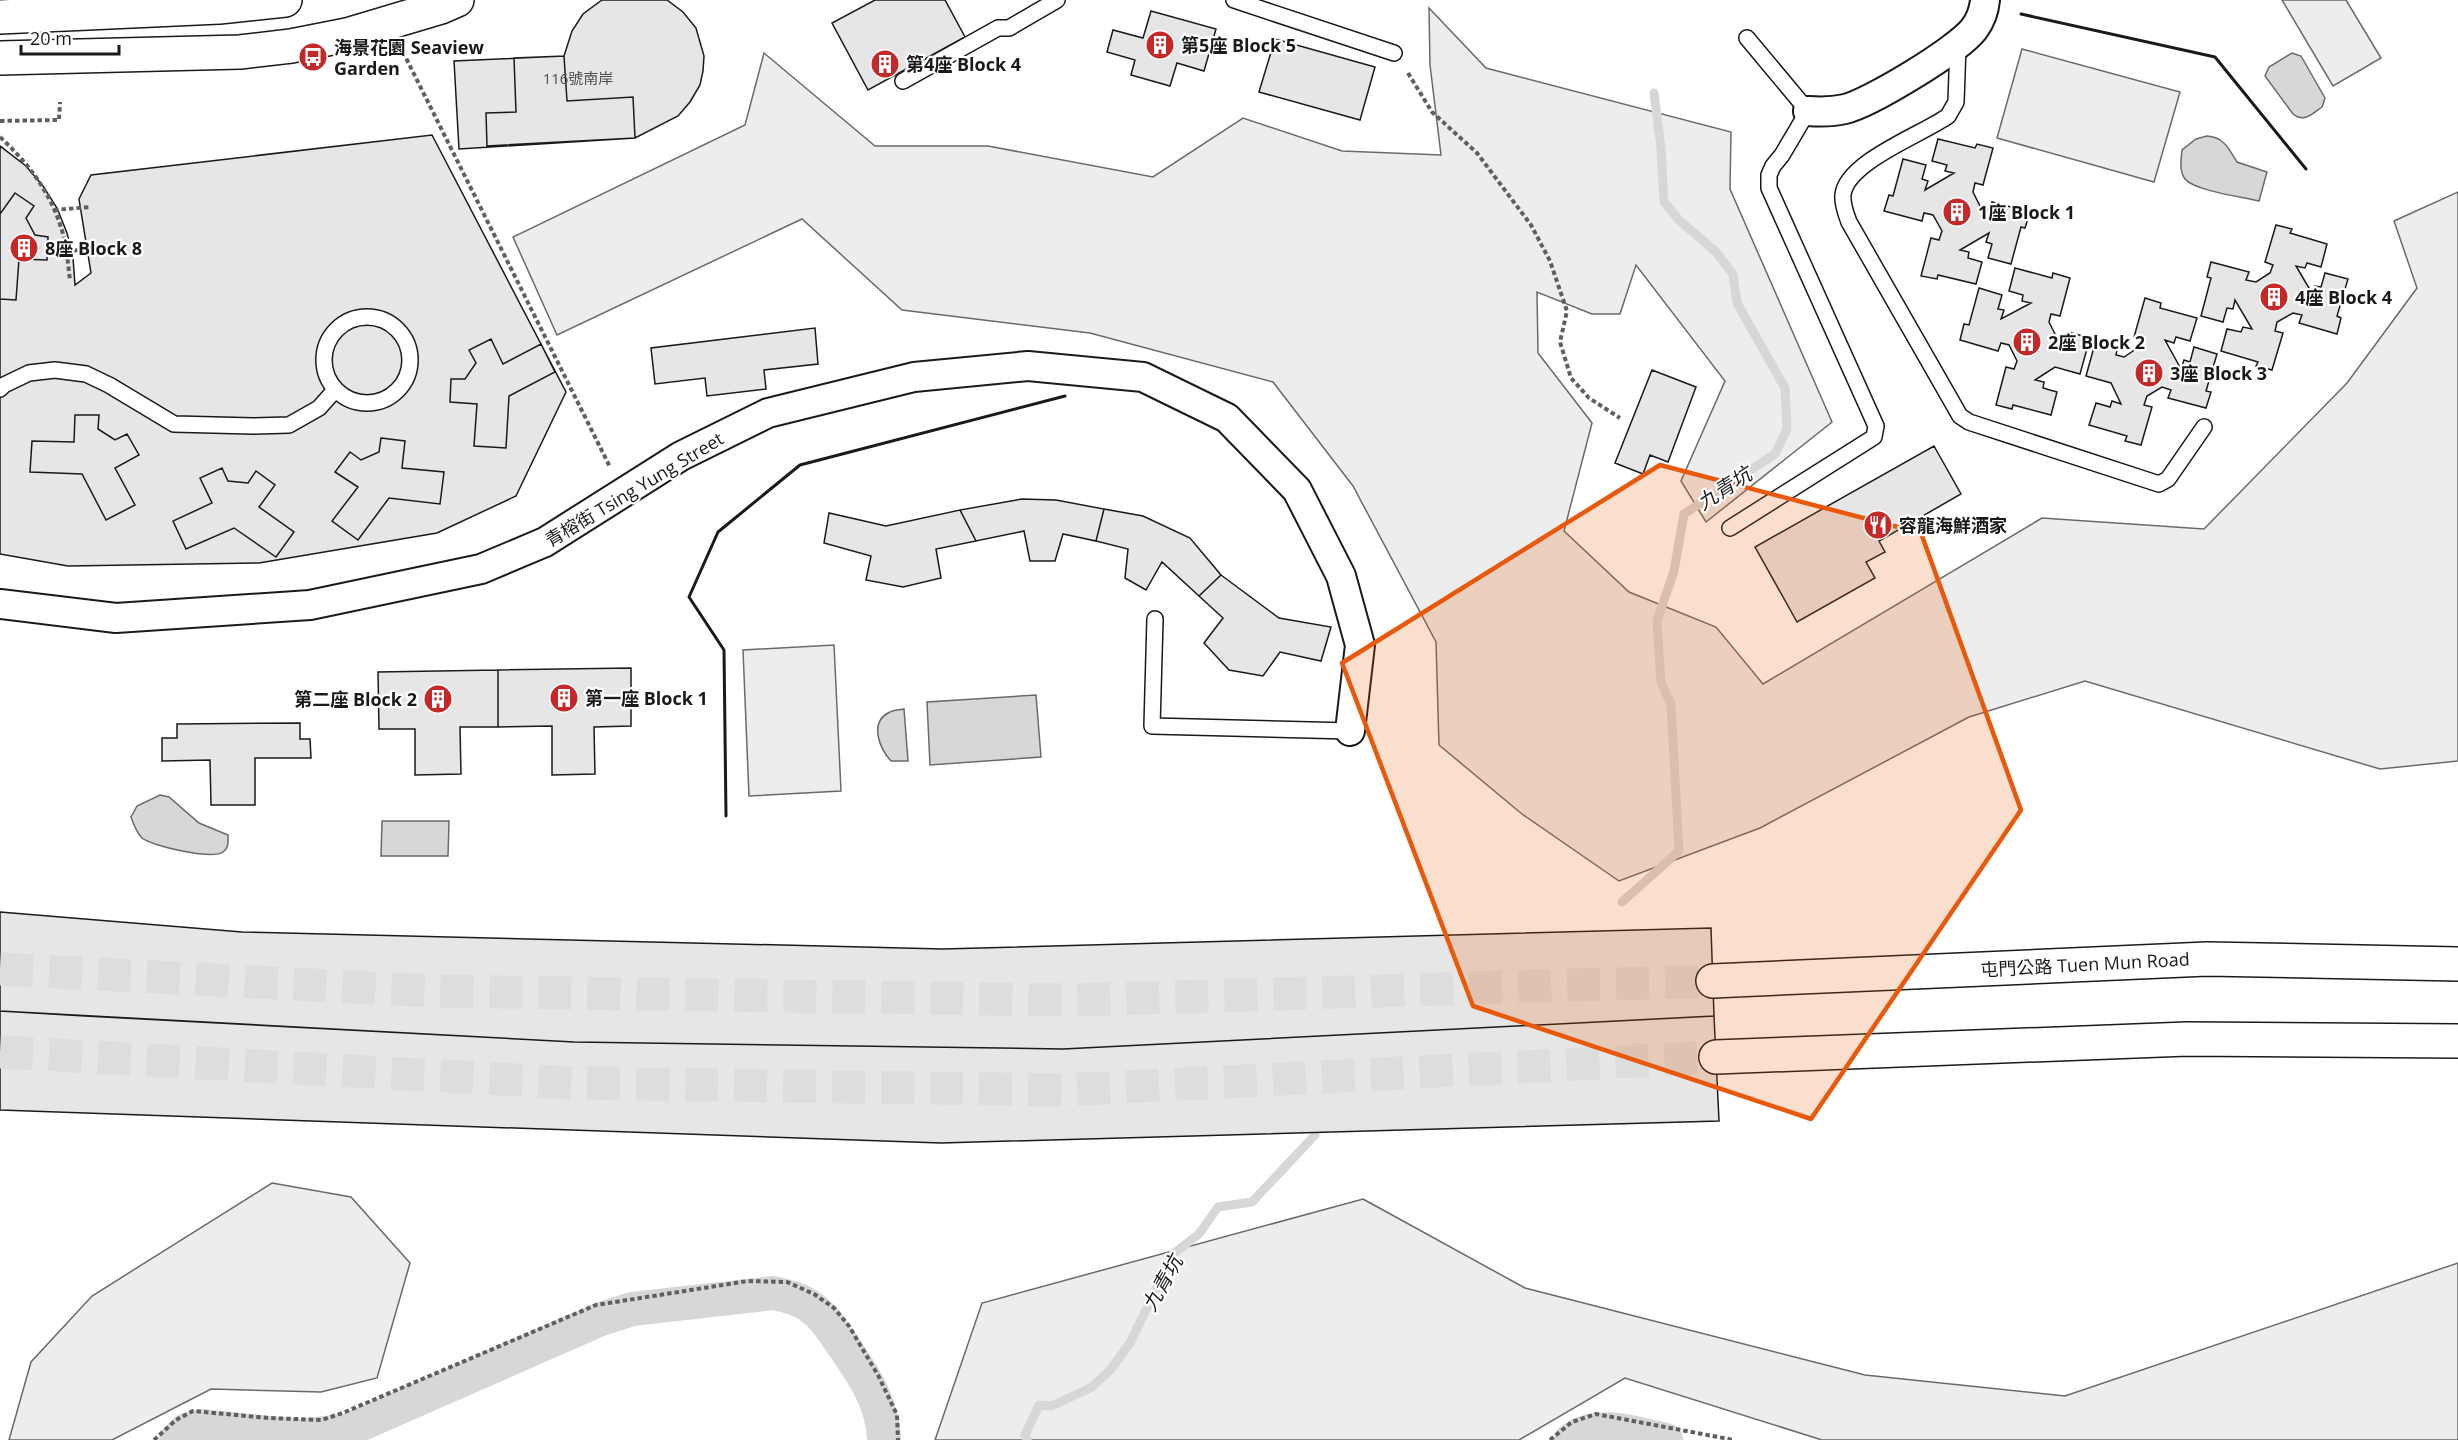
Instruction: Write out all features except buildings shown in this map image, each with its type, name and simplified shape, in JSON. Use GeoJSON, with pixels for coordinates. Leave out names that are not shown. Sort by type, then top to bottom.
{"type":"FeatureCollection","features":[{"type":"Feature","properties":{"kind":"main road"},"geometry":{"type":"LineString","coordinates":[[0,17],[219,7],[285,0]]}},
{"type":"Feature","properties":{"kind":"main road"},"geometry":{"type":"LineString","coordinates":[[0,58],[240,52],[291,46],[346,35],[441,7],[457,0]]}},
{"type":"Feature","properties":{"kind":"main road","name":"屯門公路 Tuen Mun Road"},"geometry":{"type":"LineString","coordinates":[[1713,981],[2207,959],[2458,964]]}},
{"type":"Feature","properties":{"kind":"main road"},"geometry":{"type":"LineString","coordinates":[[1716,1057],[2187,1039],[2458,1041]]}},
{"type":"Feature","properties":{"kind":"street"},"geometry":{"type":"LineString","coordinates":[[1808,111],[1827,112],[1864,102],[1958,45],[1973,30],[1984,11],[1985,0]]}},
{"type":"Feature","properties":{"kind":"street","name":"青榕街 Tsing Yung Street"},"geometry":{"type":"LineString","coordinates":[[0,604],[116,618],[310,605],[481,569],[545,542],[681,456],[768,413],[914,377],[1028,366],[1143,377],[1227,418],[1297,490],[1341,576],[1360,645],[1350,731]]}},
{"type":"Feature","properties":{"kind":"lane"},"geometry":{"type":"LineString","coordinates":[[903,81],[998,28],[1009,28],[1057,0]]}},
{"type":"Feature","properties":{"kind":"lane"},"geometry":{"type":"LineString","coordinates":[[1234,0],[1394,53]]}},
{"type":"Feature","properties":{"kind":"lane"},"geometry":{"type":"LineString","coordinates":[[1730,528],[1874,437],[1876,432],[1872,418],[1769,188],[1769,175],[1773,166],[1808,111],[1747,38]]}},
{"type":"Feature","properties":{"kind":"lane"},"geometry":{"type":"LineString","coordinates":[[1958,45],[1956,102],[1948,116],[1863,165],[1849,179],[1843,194],[1849,222],[1960,416],[1968,422],[2159,484],[2168,479],[2204,427]]}},
{"type":"Feature","properties":{"kind":"lane"},"geometry":{"type":"LineString","coordinates":[[364,317],[379,319],[393,325],[403,336],[409,350],[410,365],[397,391],[385,399],[366,403],[346,398],[335,390],[324,366],[324,352],[337,328],[350,320],[364,317]]}},
{"type":"Feature","properties":{"kind":"lane"},"geometry":{"type":"LineString","coordinates":[[0,389],[29,373],[55,370],[87,374],[174,424],[253,426],[289,425],[319,408],[335,390]]}},
{"type":"Feature","properties":{"kind":"lane"},"geometry":{"type":"LineString","coordinates":[[1155,619],[1152,726],[1350,731]]}},
{"type":"Feature","properties":{"kind":"path"},"geometry":{"type":"LineString","coordinates":[[409,44],[401,48],[623,494]]}},
{"type":"Feature","properties":{"kind":"path"},"geometry":{"type":"LineString","coordinates":[[1394,53],[1401,58],[1419,93],[1432,112],[1477,153],[1531,225],[1550,261],[1567,311],[1560,342],[1571,378],[1589,398],[1620,418]]}},
{"type":"Feature","properties":{"kind":"path"},"geometry":{"type":"LineString","coordinates":[[0,120],[59,120],[60,102]]}},
{"type":"Feature","properties":{"kind":"path"},"geometry":{"type":"LineString","coordinates":[[0,137],[23,158],[46,190],[63,234],[70,280]]}},
{"type":"Feature","properties":{"kind":"path"},"geometry":{"type":"LineString","coordinates":[[54,210],[90,207]]}},
{"type":"Feature","properties":{"kind":"path"},"geometry":{"type":"LineString","coordinates":[[66,251],[95,249]]}},
{"type":"Feature","properties":{"kind":"path"},"geometry":{"type":"LineString","coordinates":[[154,1440],[176,1420],[193,1411],[322,1420],[596,1305],[748,1281],[787,1282],[814,1294],[834,1308],[849,1326],[879,1377],[897,1415],[898,1440]]}},
{"type":"Feature","properties":{"kind":"path"},"geometry":{"type":"LineString","coordinates":[[1550,1440],[1572,1422],[1596,1414],[1734,1440]]}},
{"type":"Feature","properties":{"kind":"highlighted area"},"geometry":{"type":"Polygon","coordinates":[[[1660,465],[1921,533],[2021,810],[1811,1119],[1473,1006],[1342,663],[1660,465]]]}},
{"type":"Feature","properties":{"kind":"shaded area"},"geometry":{"type":"Polygon","coordinates":[[[2282,0],[2346,0],[2381,58],[2333,86],[2282,0]]]}},
{"type":"Feature","properties":{"kind":"shaded area"},"geometry":{"type":"Polygon","coordinates":[[[1429,8],[1486,68],[1731,132],[1730,189],[1832,422],[1706,522],[1681,481],[1725,381],[1636,265],[1620,314],[1592,314],[1537,292],[1538,353],[1592,423],[1564,531],[1629,592],[1716,627],[1763,684],[2042,518],[2204,529],[2347,383],[2417,288],[2394,221],[2458,192],[2458,761],[2380,769],[2085,681],[1969,717],[1760,828],[1619,881],[1522,814],[1439,745],[1436,642],[1353,486],[1273,382],[1090,333],[902,310],[802,219],[557,335],[513,237],[745,125],[764,53],[875,146],[988,146],[1153,177],[1243,118],[1342,151],[1441,155],[1430,65],[1429,8]]]}},
{"type":"Feature","properties":{"kind":"shaded area"},"geometry":{"type":"Polygon","coordinates":[[[2022,49],[2180,92],[2154,182],[1997,138],[2022,49]]]}},
{"type":"Feature","properties":{"kind":"shaded area"},"geometry":{"type":"Polygon","coordinates":[[[2292,53],[2301,56],[2325,98],[2322,107],[2304,118],[2293,114],[2265,76],[2269,67],[2292,53]]]}},
{"type":"Feature","properties":{"kind":"shaded area"},"geometry":{"type":"Polygon","coordinates":[[[2207,136],[2222,141],[2237,162],[2267,172],[2259,201],[2209,190],[2185,179],[2181,169],[2182,150],[2196,139],[2207,136]]]}},
{"type":"Feature","properties":{"kind":"shaded area"},"geometry":{"type":"Polygon","coordinates":[[[834,645],[841,791],[749,796],[743,650],[834,645]]]}},
{"type":"Feature","properties":{"kind":"shaded area"},"geometry":{"type":"Polygon","coordinates":[[[1036,695],[1041,757],[930,765],[927,702],[1036,695]]]}},
{"type":"Feature","properties":{"kind":"shaded area"},"geometry":{"type":"Polygon","coordinates":[[[904,709],[908,761],[891,761],[880,743],[879,722],[890,712],[904,709]]]}},
{"type":"Feature","properties":{"kind":"shaded area"},"geometry":{"type":"Polygon","coordinates":[[[160,795],[169,797],[199,823],[228,835],[226,849],[217,854],[195,853],[157,845],[142,838],[131,817],[137,806],[160,795]]]}},
{"type":"Feature","properties":{"kind":"shaded area"},"geometry":{"type":"Polygon","coordinates":[[[382,821],[449,821],[448,856],[381,856],[382,821]]]}},
{"type":"Feature","properties":{"kind":"shaded area"},"geometry":{"type":"Polygon","coordinates":[[[272,1183],[351,1197],[410,1263],[377,1378],[321,1392],[211,1389],[112,1440],[9,1440],[31,1362],[92,1296],[272,1183]]]}},
{"type":"Feature","properties":{"kind":"shaded area"},"geometry":{"type":"Polygon","coordinates":[[[1363,1199],[1525,1288],[1865,1375],[2065,1396],[2458,1263],[2458,1440],[1822,1440],[1625,1378],[1519,1440],[935,1440],[982,1303],[1363,1199]]]}},
{"type":"Feature","properties":{"kind":"waterway","name":"九青坑"},"geometry":{"type":"LineString","coordinates":[[1622,902],[1679,851],[1671,704],[1661,682],[1657,621],[1674,571],[1684,514],[1775,454],[1787,429],[1785,388],[1737,303],[1733,274],[1716,252],[1679,220],[1664,202],[1661,148],[1654,93]]}},
{"type":"Feature","properties":{"kind":"waterway","name":"九青坑"},"geometry":{"type":"LineString","coordinates":[[1027,1440],[1025,1435],[1039,1405],[1052,1406],[1092,1387],[1111,1369],[1130,1343],[1173,1254],[1199,1234],[1218,1207],[1252,1202],[1315,1135]]}},
{"type":"Feature","properties":{"kind":"waterway"},"geometry":{"type":"LineString","coordinates":[[176,1440],[186,1430],[202,1426],[300,1436],[348,1430],[601,1319],[632,1309],[773,1293],[803,1302],[828,1324],[857,1366],[876,1401],[883,1426],[884,1440]]}},
{"type":"Feature","properties":{"kind":"waterway"},"geometry":{"type":"LineString","coordinates":[[1571,1440],[1593,1430],[1605,1429],[1666,1440]]}},
{"type":"Feature","properties":{"kind":"tunnel"},"geometry":{"type":"LineString","coordinates":[[0,969],[429,991],[1073,1000],[1713,981]]}},
{"type":"Feature","properties":{"kind":"tunnel"},"geometry":{"type":"LineString","coordinates":[[0,1052],[573,1083],[1064,1090],[1716,1057]]}},
{"type":"Feature","properties":{"kind":"wall"},"geometry":{"type":"LineString","coordinates":[[2021,14],[2215,57],[2306,169]]}},
{"type":"Feature","properties":{"kind":"wall"},"geometry":{"type":"LineString","coordinates":[[726,816],[724,650],[689,597],[718,532],[800,465],[1065,396]]}},
{"type":"Feature","properties":{"kind":"place","name":"第5座 Block 5"},"geometry":{"type":"Point","coordinates":[1160,45]}},
{"type":"Feature","properties":{"kind":"place","name":"海景花園 Seaview Garden"},"geometry":{"type":"Point","coordinates":[313,57]}},
{"type":"Feature","properties":{"kind":"place","name":"第4座 Block 4"},"geometry":{"type":"Point","coordinates":[885,64]}},
{"type":"Feature","properties":{"kind":"place","name":"1座 Block 1"},"geometry":{"type":"Point","coordinates":[1957,212]}},
{"type":"Feature","properties":{"kind":"place","name":"8座 Block 8"},"geometry":{"type":"Point","coordinates":[24,248]}},
{"type":"Feature","properties":{"kind":"place","name":"4座 Block 4"},"geometry":{"type":"Point","coordinates":[2274,297]}},
{"type":"Feature","properties":{"kind":"place","name":"2座 Block 2"},"geometry":{"type":"Point","coordinates":[2027,342]}},
{"type":"Feature","properties":{"kind":"place","name":"3座 Block 3"},"geometry":{"type":"Point","coordinates":[2149,373]}},
{"type":"Feature","properties":{"kind":"place","name":"容龍海鮮酒家"},"geometry":{"type":"Point","coordinates":[1878,525]}},
{"type":"Feature","properties":{"kind":"place","name":"第一座 Block 1"},"geometry":{"type":"Point","coordinates":[564,698]}},
{"type":"Feature","properties":{"kind":"place","name":"第二座 Block 2"},"geometry":{"type":"Point","coordinates":[438,699]}}]}
